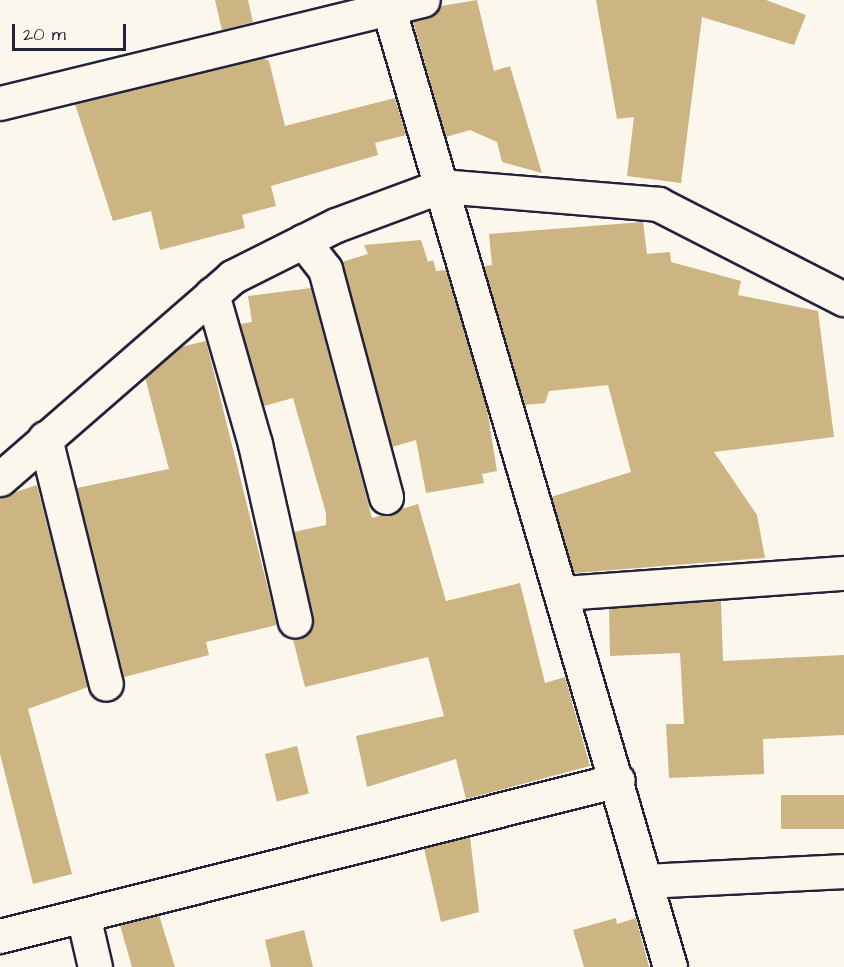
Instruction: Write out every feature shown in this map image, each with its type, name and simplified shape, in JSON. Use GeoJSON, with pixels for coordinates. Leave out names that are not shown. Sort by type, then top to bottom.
{"type":"FeatureCollection","features":[{"type":"Feature","properties":{"kind":"street"},"geometry":{"type":"LineString","coordinates":[[0,104],[386,2],[423,0]]}},
{"type":"Feature","properties":{"kind":"street"},"geometry":{"type":"LineString","coordinates":[[386,2],[618,780],[670,967]]}},
{"type":"Feature","properties":{"kind":"street"},"geometry":{"type":"LineString","coordinates":[[4,467],[45,438],[212,294],[303,241],[441,186],[658,204],[844,298]]}},
{"type":"Feature","properties":{"kind":"street"},"geometry":{"type":"LineString","coordinates":[[303,241],[325,269],[386,497]]}},
{"type":"Feature","properties":{"kind":"street"},"geometry":{"type":"LineString","coordinates":[[212,294],[255,444],[295,621]]}},
{"type":"Feature","properties":{"kind":"street"},"geometry":{"type":"LineString","coordinates":[[45,438],[106,684]]}},
{"type":"Feature","properties":{"kind":"street"},"geometry":{"type":"LineString","coordinates":[[562,593],[844,573]]}},
{"type":"Feature","properties":{"kind":"street"},"geometry":{"type":"LineString","coordinates":[[0,936],[618,780]]}},
{"type":"Feature","properties":{"kind":"street"},"geometry":{"type":"LineString","coordinates":[[646,881],[844,871]]}},
{"type":"Feature","properties":{"kind":"street"},"geometry":{"type":"LineString","coordinates":[[83,915],[95,967]]}},
{"type":"Feature","properties":{"kind":"building"},"geometry":{"type":"Polygon","coordinates":[[[215,0],[248,0],[253,22],[222,30],[215,0]]]}},
{"type":"Feature","properties":{"kind":"building"},"geometry":{"type":"Polygon","coordinates":[[[477,0],[494,71],[510,66],[542,173],[502,162],[497,142],[470,130],[446,137],[413,22],[435,14],[441,6],[477,0]]]}},
{"type":"Feature","properties":{"kind":"building"},"geometry":{"type":"Polygon","coordinates":[[[596,0],[766,0],[806,15],[794,45],[702,17],[681,183],[627,176],[634,117],[617,119],[596,0]]]}},
{"type":"Feature","properties":{"kind":"building"},"geometry":{"type":"Polygon","coordinates":[[[263,58],[269,61],[285,126],[395,98],[406,135],[375,143],[378,155],[271,186],[276,206],[242,215],[245,228],[160,250],[151,211],[113,221],[75,104],[263,58]]]}},
{"type":"Feature","properties":{"kind":"building"},"geometry":{"type":"Polygon","coordinates":[[[643,222],[647,254],[670,252],[671,262],[741,281],[738,295],[818,311],[834,437],[714,452],[757,515],[765,558],[574,573],[551,497],[631,472],[608,385],[549,391],[545,403],[525,405],[484,266],[492,265],[489,234],[643,222]]]}},
{"type":"Feature","properties":{"kind":"building"},"geometry":{"type":"Polygon","coordinates":[[[421,240],[428,262],[433,260],[436,271],[446,270],[487,409],[497,471],[482,474],[484,483],[426,493],[416,440],[392,447],[342,262],[368,254],[364,245],[421,240]]]}},
{"type":"Feature","properties":{"kind":"building"},"geometry":{"type":"Polygon","coordinates":[[[311,288],[372,518],[418,504],[446,601],[520,583],[545,683],[565,677],[590,766],[466,799],[456,759],[367,787],[356,736],[444,716],[428,657],[305,687],[293,639],[308,634],[313,617],[294,532],[326,525],[326,513],[293,398],[264,406],[240,324],[252,322],[248,296],[311,288]]]}},
{"type":"Feature","properties":{"kind":"building"},"geometry":{"type":"Polygon","coordinates":[[[206,341],[277,625],[206,642],[209,655],[124,677],[77,488],[169,469],[145,377],[180,347],[206,341]]]}},
{"type":"Feature","properties":{"kind":"building"},"geometry":{"type":"Polygon","coordinates":[[[37,485],[88,687],[28,709],[72,874],[33,884],[0,754],[0,497],[37,485]]]}},
{"type":"Feature","properties":{"kind":"building"},"geometry":{"type":"Polygon","coordinates":[[[721,601],[723,661],[844,655],[844,735],[763,739],[764,774],[669,778],[666,724],[684,724],[680,653],[610,656],[609,608],[721,601]]]}},
{"type":"Feature","properties":{"kind":"building"},"geometry":{"type":"Polygon","coordinates":[[[297,746],[309,794],[277,802],[265,754],[297,746]]]}},
{"type":"Feature","properties":{"kind":"building"},"geometry":{"type":"Polygon","coordinates":[[[781,795],[844,795],[844,829],[781,829],[781,795]]]}},
{"type":"Feature","properties":{"kind":"building"},"geometry":{"type":"Polygon","coordinates":[[[470,837],[479,912],[441,922],[424,848],[470,837]]]}},
{"type":"Feature","properties":{"kind":"building"},"geometry":{"type":"Polygon","coordinates":[[[159,915],[175,967],[132,967],[120,925],[159,915]]]}},
{"type":"Feature","properties":{"kind":"building"},"geometry":{"type":"Polygon","coordinates":[[[616,918],[617,924],[636,918],[649,967],[584,967],[573,930],[616,918]]]}},
{"type":"Feature","properties":{"kind":"building"},"geometry":{"type":"Polygon","coordinates":[[[304,930],[313,967],[271,967],[265,940],[304,930]]]}}]}
